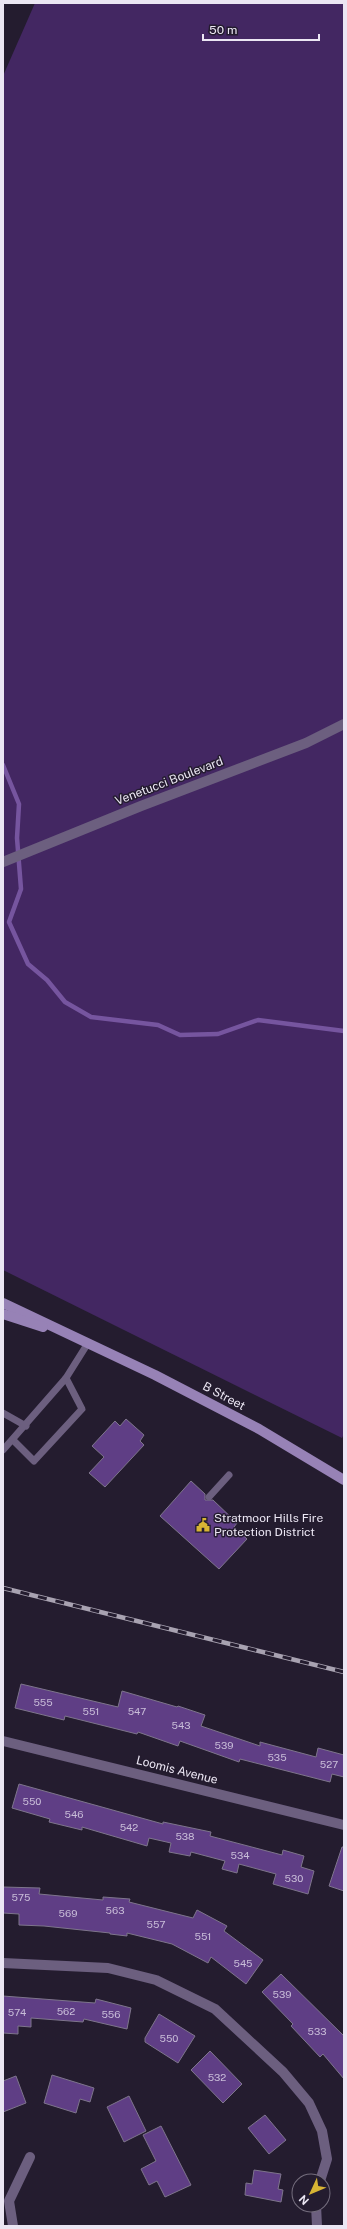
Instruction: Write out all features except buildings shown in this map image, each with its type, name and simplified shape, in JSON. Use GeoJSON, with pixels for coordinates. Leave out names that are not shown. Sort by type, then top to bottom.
{"type":"FeatureCollection","features":[{"type":"Feature","properties":{"kind":"main road","name":"B Street"},"geometry":{"type":"LineString","coordinates":[[3,1303],[155,1375],[259,1429],[344,1480]]}},
{"type":"Feature","properties":{"kind":"main road","name":"B Street"},"geometry":{"type":"LineString","coordinates":[[3,1314],[88,1343]]}},
{"type":"Feature","properties":{"kind":"street","name":"Venetucci Boulevard"},"geometry":{"type":"LineString","coordinates":[[3,862],[306,743],[344,724]]}},
{"type":"Feature","properties":{"kind":"street","name":"Loomis Avenue"},"geometry":{"type":"LineString","coordinates":[[3,1741],[344,1825]]}},
{"type":"Feature","properties":{"kind":"street"},"geometry":{"type":"LineString","coordinates":[[3,1963],[108,1968],[156,1980],[215,2009],[283,2072],[309,2103],[322,2131],[328,2158],[323,2173]]}},
{"type":"Feature","properties":{"kind":"street"},"geometry":{"type":"LineString","coordinates":[[13,2226],[9,2201],[30,2157]]}},
{"type":"Feature","properties":{"kind":"street"},"geometry":{"type":"LineString","coordinates":[[316,2213],[317,2226]]}},
{"type":"Feature","properties":{"kind":"lane"},"geometry":{"type":"LineString","coordinates":[[3,1450],[26,1426],[66,1378],[88,1343]]}},
{"type":"Feature","properties":{"kind":"lane"},"geometry":{"type":"LineString","coordinates":[[13,1440],[34,1461],[82,1409],[66,1378]]}},
{"type":"Feature","properties":{"kind":"lane"},"geometry":{"type":"LineString","coordinates":[[3,1413],[26,1426]]}},
{"type":"Feature","properties":{"kind":"lane"},"geometry":{"type":"LineString","coordinates":[[209,1497],[229,1475]]}},
{"type":"Feature","properties":{"kind":"shaded area"},"geometry":{"type":"Polygon","coordinates":[[[35,3],[344,3],[344,1434],[342,1438],[3,1270],[3,76],[35,3]]]}},
{"type":"Feature","properties":{"kind":"waterway"},"geometry":{"type":"LineString","coordinates":[[3,765],[19,804],[17,838],[21,889],[9,922],[28,964],[47,980],[65,1002],[91,1017],[158,1025],[180,1035],[218,1034],[258,1020],[344,1031]]}},
{"type":"Feature","properties":{"kind":"railway"},"geometry":{"type":"LineString","coordinates":[[3,1588],[344,1672]]}},
{"type":"Feature","properties":{"kind":"place","name":"Stratmoor Hills Fire Protection District"},"geometry":{"type":"Point","coordinates":[203,1525]}}]}
